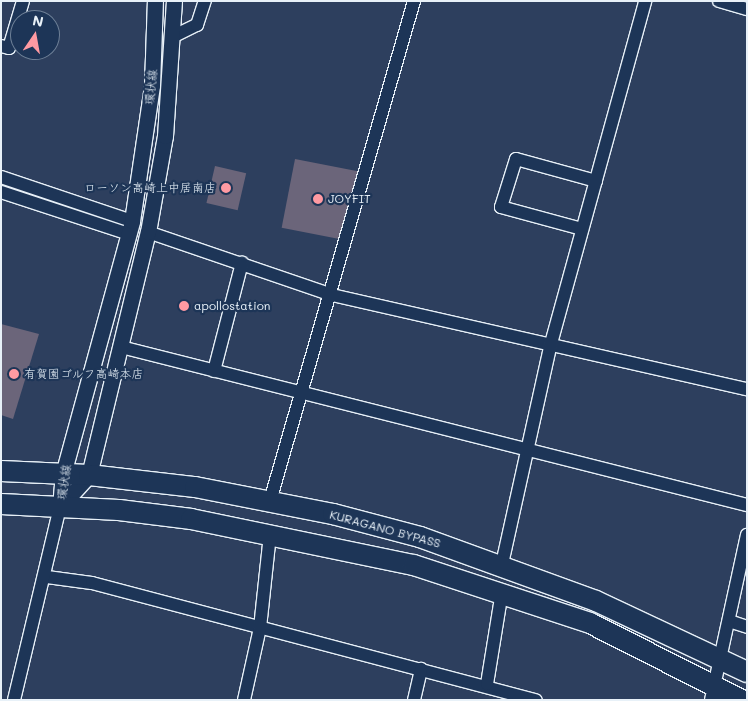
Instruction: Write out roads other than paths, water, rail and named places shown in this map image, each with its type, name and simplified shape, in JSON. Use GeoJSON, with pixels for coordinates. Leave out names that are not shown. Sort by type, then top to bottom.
{"type":"FeatureCollection","features":[{"type":"Feature","properties":{"kind":"highway","name":"KURAGANO BYPASS"},"geometry":{"type":"LineString","coordinates":[[1,472],[89,474],[270,501],[420,537],[502,564],[720,657],[747,672]]}},
{"type":"Feature","properties":{"kind":"highway"},"geometry":{"type":"LineString","coordinates":[[1,504],[173,517],[270,534],[414,565],[502,591],[590,623],[713,692],[742,700]]}},
{"type":"Feature","properties":{"kind":"street"},"geometry":{"type":"LineString","coordinates":[[1,46],[9,48],[23,1]]}},
{"type":"Feature","properties":{"kind":"street","name":"環状線"},"geometry":{"type":"LineString","coordinates":[[60,507],[63,474],[131,228],[152,85],[155,1]]}},
{"type":"Feature","properties":{"kind":"street","name":"環状線"},"geometry":{"type":"LineString","coordinates":[[60,507],[89,474],[148,232],[165,136],[174,1]]}},
{"type":"Feature","properties":{"kind":"street"},"geometry":{"type":"LineString","coordinates":[[172,38],[197,25],[205,1]]}},
{"type":"Feature","properties":{"kind":"street"},"geometry":{"type":"LineString","coordinates":[[270,501],[332,295],[414,1]]}},
{"type":"Feature","properties":{"kind":"street"},"geometry":{"type":"LineString","coordinates":[[502,564],[550,346],[645,1]]}},
{"type":"Feature","properties":{"kind":"street"},"geometry":{"type":"LineString","coordinates":[[720,1],[747,9]]}},
{"type":"Feature","properties":{"kind":"street"},"geometry":{"type":"LineString","coordinates":[[582,230],[501,207],[516,159],[596,181]]}},
{"type":"Feature","properties":{"kind":"street"},"geometry":{"type":"LineString","coordinates":[[1,177],[131,228]]}},
{"type":"Feature","properties":{"kind":"street"},"geometry":{"type":"LineString","coordinates":[[1,192],[131,228]]}},
{"type":"Feature","properties":{"kind":"street"},"geometry":{"type":"LineString","coordinates":[[148,232],[332,295],[550,346],[747,389]]}},
{"type":"Feature","properties":{"kind":"street"},"geometry":{"type":"LineString","coordinates":[[214,370],[242,263]]}},
{"type":"Feature","properties":{"kind":"street"},"geometry":{"type":"LineString","coordinates":[[121,347],[747,505]]}},
{"type":"Feature","properties":{"kind":"street"},"geometry":{"type":"LineString","coordinates":[[14,700],[47,577],[60,507]]}},
{"type":"Feature","properties":{"kind":"street"},"geometry":{"type":"LineString","coordinates":[[244,700],[260,628],[270,534]]}},
{"type":"Feature","properties":{"kind":"street"},"geometry":{"type":"LineString","coordinates":[[713,692],[747,535]]}},
{"type":"Feature","properties":{"kind":"street"},"geometry":{"type":"LineString","coordinates":[[47,577],[92,583],[260,628],[487,684],[536,700]]}},
{"type":"Feature","properties":{"kind":"street"},"geometry":{"type":"LineString","coordinates":[[487,684],[502,591]]}},
{"type":"Feature","properties":{"kind":"street"},"geometry":{"type":"LineString","coordinates":[[729,621],[747,627]]}},
{"type":"Feature","properties":{"kind":"street"},"geometry":{"type":"LineString","coordinates":[[414,700],[422,669]]}},
{"type":"Feature","properties":{"kind":"place","name":"ローソン高崎上中居南店"},"geometry":{"type":"Point","coordinates":[226,188]}},
{"type":"Feature","properties":{"kind":"place","name":"JOYFIT"},"geometry":{"type":"Point","coordinates":[318,199]}},
{"type":"Feature","properties":{"kind":"place","name":"apollostation"},"geometry":{"type":"Point","coordinates":[184,306]}},
{"type":"Feature","properties":{"kind":"place","name":"有賀園ゴルフ高崎本店"},"geometry":{"type":"Point","coordinates":[14,374]}}]}
